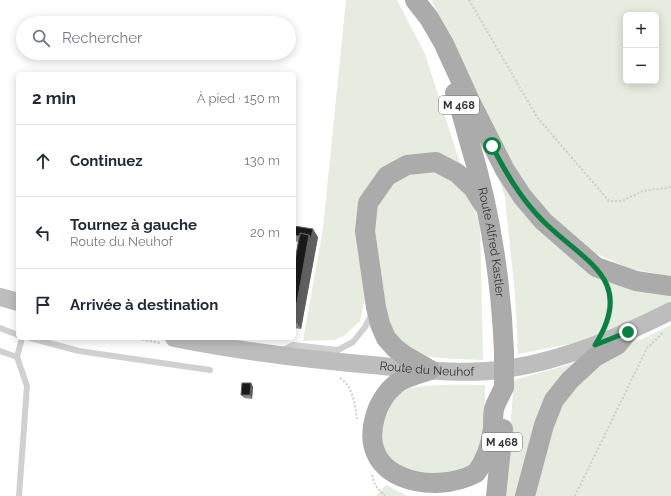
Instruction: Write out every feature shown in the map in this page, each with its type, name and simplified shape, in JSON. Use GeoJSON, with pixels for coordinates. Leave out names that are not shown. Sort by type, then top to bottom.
{"type":"FeatureCollection","features":[{"type":"Feature","properties":{"kind":"main road","name":"Route Alfred Kastler"},"geometry":{"type":"LineString","coordinates":[[414,0],[434,42],[456,98],[475,157],[489,214],[496,253],[504,352],[502,440],[496,496]]}},
{"type":"Feature","properties":{"kind":"main road"},"geometry":{"type":"LineString","coordinates":[[414,0],[429,18],[444,44],[470,101],[505,170],[522,196],[543,221],[596,267],[636,281],[671,286]]}},
{"type":"Feature","properties":{"kind":"main road"},"geometry":{"type":"LineString","coordinates":[[430,370],[404,355],[386,338],[380,324],[376,307],[365,231],[368,203],[387,176],[407,164],[436,162],[456,173],[473,188],[489,214]]}},
{"type":"Feature","properties":{"kind":"main road"},"geometry":{"type":"LineString","coordinates":[[525,496],[544,425],[554,400],[570,380],[595,357],[617,345],[628,332]]}},
{"type":"Feature","properties":{"kind":"main road"},"geometry":{"type":"LineString","coordinates":[[430,370],[397,383],[390,389],[376,412],[372,426],[373,449],[377,461],[383,470],[398,484],[417,492],[436,493],[456,488],[476,472],[484,460],[490,446],[494,410],[504,387]]}},
{"type":"Feature","properties":{"kind":"street"},"geometry":{"type":"LineString","coordinates":[[0,297],[16,301]]}},
{"type":"Feature","properties":{"kind":"street","name":"Route du Neuhof"},"geometry":{"type":"LineString","coordinates":[[186,340],[276,355],[325,361],[430,370],[480,372],[543,362],[595,345],[628,332],[671,311]]}},
{"type":"Feature","properties":{"kind":"lane"},"geometry":{"type":"LineString","coordinates":[[595,345],[604,331],[611,304],[610,291],[596,267]]}},
{"type":"Feature","properties":{"kind":"lane"},"geometry":{"type":"LineString","coordinates":[[276,355],[293,345],[338,350],[353,342],[365,327],[376,307]]}},
{"type":"Feature","properties":{"kind":"lane"},"geometry":{"type":"LineString","coordinates":[[0,328],[16,333]]}},
{"type":"Feature","properties":{"kind":"lane"},"geometry":{"type":"LineString","coordinates":[[19,496],[27,386],[17,357],[21,340]]}},
{"type":"Feature","properties":{"kind":"lane"},"geometry":{"type":"LineString","coordinates":[[38,340],[79,351],[210,370]]}},
{"type":"Feature","properties":{"kind":"lane"},"geometry":{"type":"LineString","coordinates":[[0,351],[17,357]]}},
{"type":"Feature","properties":{"kind":"path"},"geometry":{"type":"LineString","coordinates":[[469,0],[536,117],[610,200],[622,201],[643,191],[671,186]]}},
{"type":"Feature","properties":{"kind":"path"},"geometry":{"type":"LineString","coordinates":[[575,496],[647,348],[667,330]]}},
{"type":"Feature","properties":{"kind":"path"},"geometry":{"type":"LineString","coordinates":[[338,377],[344,380],[348,385],[356,407],[358,422]]}},
{"type":"Feature","properties":{"kind":"path"},"geometry":{"type":"LineString","coordinates":[[370,472],[376,485],[385,496]]}},
{"type":"Feature","properties":{"kind":"shaded area"},"geometry":{"type":"Polygon","coordinates":[[[346,0],[397,0],[425,54],[480,225],[483,360],[413,355],[365,298],[360,321],[344,336],[334,340],[303,341],[323,228],[346,0]]]}},
{"type":"Feature","properties":{"kind":"shaded area"},"geometry":{"type":"Polygon","coordinates":[[[431,0],[671,0],[671,276],[631,269],[595,253],[589,266],[671,290],[671,303],[575,343],[518,354],[515,294],[505,197],[451,39],[431,0]]]}},
{"type":"Feature","properties":{"kind":"shaded area"},"geometry":{"type":"Polygon","coordinates":[[[671,325],[671,496],[505,496],[514,380],[617,351],[671,325]]]}},
{"type":"Feature","properties":{"kind":"shaded area"},"geometry":{"type":"Polygon","coordinates":[[[485,385],[485,438],[468,472],[450,485],[383,460],[379,439],[380,424],[391,401],[400,393],[407,389],[417,387],[485,385]]]}},
{"type":"Feature","properties":{"kind":"shaded area"},"geometry":{"type":"Polygon","coordinates":[[[386,485],[407,496],[376,496],[386,485]]]}},
{"type":"Feature","properties":{"kind":"building"},"geometry":{"type":"Polygon","coordinates":[[[296,226],[313,229],[311,238],[309,235],[300,233],[300,236],[296,235],[296,226]]]}},
{"type":"Feature","properties":{"kind":"building"},"geometry":{"type":"Polygon","coordinates":[[[300,233],[309,235],[296,308],[296,256],[300,233]]]}},
{"type":"Feature","properties":{"kind":"building"},"geometry":{"type":"Polygon","coordinates":[[[242,383],[251,383],[250,395],[241,395],[242,383]]]}},
{"type":"Feature","properties":{"kind":"route"},"geometry":{"type":"LineString","coordinates":[[492,146],[505,170],[522,196],[543,221],[596,267],[604,279],[610,291],[611,304],[604,331],[595,345],[628,332]]}}]}
